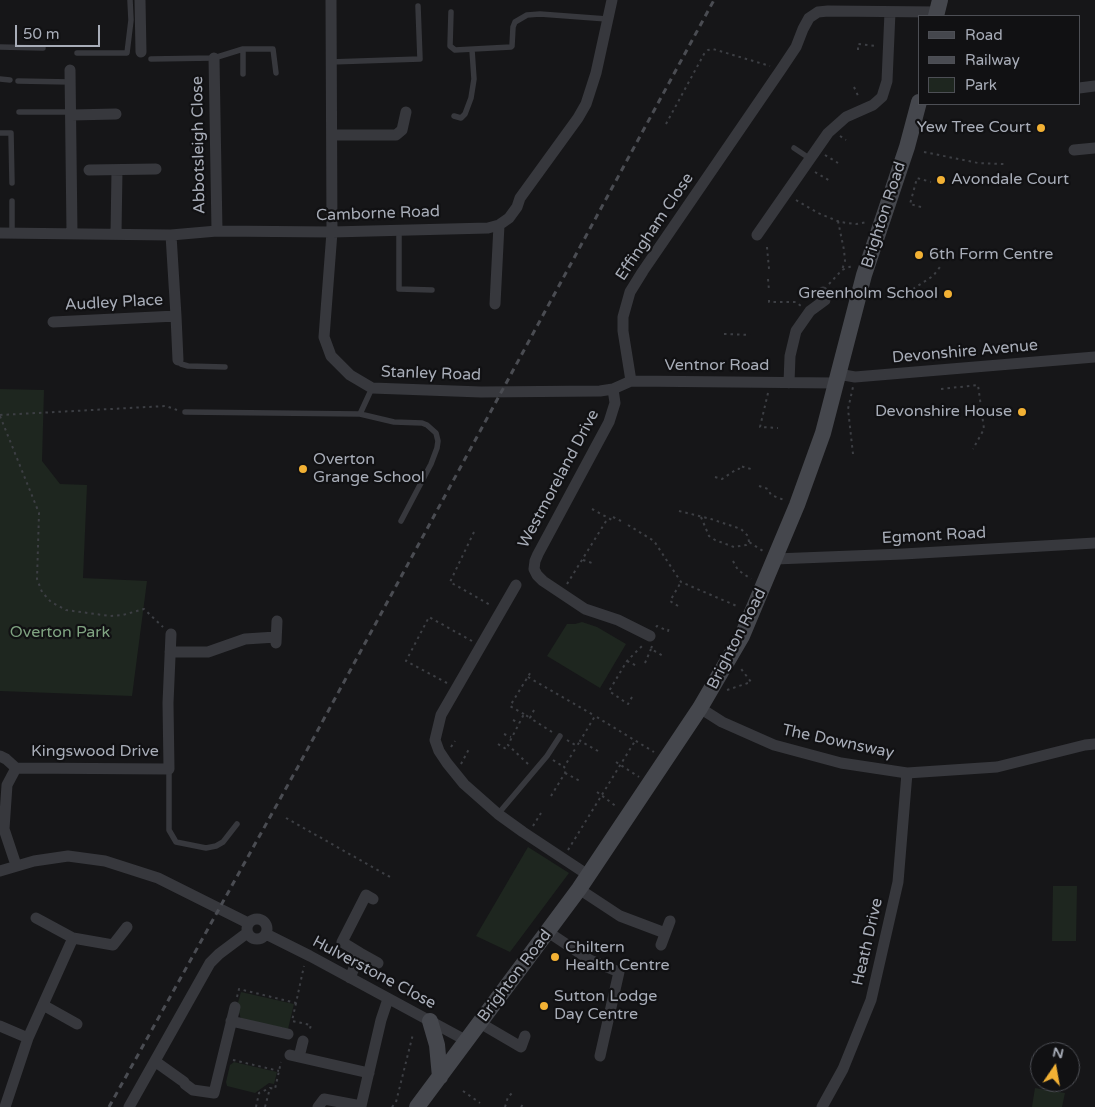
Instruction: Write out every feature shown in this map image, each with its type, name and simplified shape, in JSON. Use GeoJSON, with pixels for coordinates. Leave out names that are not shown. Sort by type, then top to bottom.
{"type":"FeatureCollection","features":[{"type":"Feature","properties":{"kind":"main road","name":"Brighton Road"},"geometry":{"type":"LineString","coordinates":[[417,1107],[579,889],[700,708],[732,655],[764,586],[797,505],[823,433],[867,269],[907,148],[918,105]]}},
{"type":"Feature","properties":{"kind":"main road"},"geometry":{"type":"LineString","coordinates":[[430,1022],[437,1045],[440,1077]]}},
{"type":"Feature","properties":{"kind":"street"},"geometry":{"type":"LineString","coordinates":[[140,0],[146,56]]}},
{"type":"Feature","properties":{"kind":"street","name":"Stanley Road"},"geometry":{"type":"LineString","coordinates":[[331,0],[332,232],[324,337],[331,356],[350,375],[372,388],[481,392],[600,391]]}},
{"type":"Feature","properties":{"kind":"street"},"geometry":{"type":"LineString","coordinates":[[495,304],[499,225],[509,218],[517,207],[520,198],[586,104],[596,73],[612,0]]}},
{"type":"Feature","properties":{"kind":"street","name":"Effingham Close"},"geometry":{"type":"LineString","coordinates":[[631,381],[624,331],[624,317],[630,292],[781,69],[786,57],[796,46],[802,29],[809,18],[818,12],[828,11],[890,12],[937,9]]}},
{"type":"Feature","properties":{"kind":"street"},"geometry":{"type":"LineString","coordinates":[[757,235],[820,143],[836,125],[846,117],[878,102],[882,97],[887,80],[890,12]]}},
{"type":"Feature","properties":{"kind":"street","name":"Abbotsleigh Close"},"geometry":{"type":"LineString","coordinates":[[214,58],[217,231]]}},
{"type":"Feature","properties":{"kind":"street"},"geometry":{"type":"LineString","coordinates":[[70,76],[72,233]]}},
{"type":"Feature","properties":{"kind":"street"},"geometry":{"type":"LineString","coordinates":[[1080,88],[1095,86]]}},
{"type":"Feature","properties":{"kind":"street"},"geometry":{"type":"LineString","coordinates":[[332,135],[396,135],[402,130],[406,112]]}},
{"type":"Feature","properties":{"kind":"street"},"geometry":{"type":"LineString","coordinates":[[71,114],[116,114]]}},
{"type":"Feature","properties":{"kind":"street"},"geometry":{"type":"LineString","coordinates":[[713,147],[723,154]]}},
{"type":"Feature","properties":{"kind":"street"},"geometry":{"type":"LineString","coordinates":[[1074,150],[1095,148]]}},
{"type":"Feature","properties":{"kind":"street"},"geometry":{"type":"LineString","coordinates":[[89,170],[156,169]]}},
{"type":"Feature","properties":{"kind":"street"},"geometry":{"type":"LineString","coordinates":[[116,234],[117,170]]}},
{"type":"Feature","properties":{"kind":"street","name":"Camborne Road"},"geometry":{"type":"LineString","coordinates":[[0,233],[171,235],[217,231],[332,232],[488,228],[499,225]]}},
{"type":"Feature","properties":{"kind":"street","name":"Audley Place"},"geometry":{"type":"LineString","coordinates":[[171,235],[178,360]]}},
{"type":"Feature","properties":{"kind":"street"},"geometry":{"type":"LineString","coordinates":[[790,383],[790,356],[796,331],[810,311],[825,300],[823,292]]}},
{"type":"Feature","properties":{"kind":"street","name":"Audley Place"},"geometry":{"type":"LineString","coordinates":[[53,322],[176,316]]}},
{"type":"Feature","properties":{"kind":"street","name":"Devonshire Avenue"},"geometry":{"type":"LineString","coordinates":[[837,379],[1095,357]]}},
{"type":"Feature","properties":{"kind":"street","name":"Ventnor Road"},"geometry":{"type":"LineString","coordinates":[[600,391],[613,389],[631,381],[790,383],[837,379]]}},
{"type":"Feature","properties":{"kind":"street","name":"Westmoreland Drive"},"geometry":{"type":"LineString","coordinates":[[613,389],[615,403],[610,422],[534,561],[534,569],[537,575],[585,609],[618,620],[648,639]]}},
{"type":"Feature","properties":{"kind":"street","name":"Egmont Road"},"geometry":{"type":"LineString","coordinates":[[775,559],[1095,543]]}},
{"type":"Feature","properties":{"kind":"street"},"geometry":{"type":"LineString","coordinates":[[516,585],[441,716],[435,740],[439,751],[455,775],[498,814],[588,875]]}},
{"type":"Feature","properties":{"kind":"street"},"geometry":{"type":"LineString","coordinates":[[170,652],[208,652],[245,639],[276,640],[277,621]]}},
{"type":"Feature","properties":{"kind":"street","name":"Kingswood Drive"},"geometry":{"type":"LineString","coordinates":[[16,865],[4,828],[7,785],[16,768],[169,769],[168,704],[171,634]]}},
{"type":"Feature","properties":{"kind":"street","name":"The Downsway"},"geometry":{"type":"LineString","coordinates":[[700,708],[722,722],[774,745],[841,763],[907,773],[997,767],[1095,744]]}},
{"type":"Feature","properties":{"kind":"street"},"geometry":{"type":"LineString","coordinates":[[0,756],[16,768]]}},
{"type":"Feature","properties":{"kind":"street","name":"Heath Drive"},"geometry":{"type":"LineString","coordinates":[[822,1107],[843,1069],[871,1000],[898,882],[907,773]]}},
{"type":"Feature","properties":{"kind":"street"},"geometry":{"type":"LineString","coordinates":[[0,871],[16,865],[68,856],[105,860],[158,878],[230,914],[248,928],[254,939],[262,938],[266,934],[267,926],[263,920],[254,919],[248,928],[210,963],[130,1107]]}},
{"type":"Feature","properties":{"kind":"street"},"geometry":{"type":"LineString","coordinates":[[579,889],[620,916],[665,933]]}},
{"type":"Feature","properties":{"kind":"street"},"geometry":{"type":"LineString","coordinates":[[373,898],[366,895],[342,942],[378,963]]}},
{"type":"Feature","properties":{"kind":"street"},"geometry":{"type":"LineString","coordinates":[[36,918],[73,938],[113,945],[127,927]]}},
{"type":"Feature","properties":{"kind":"street"},"geometry":{"type":"LineString","coordinates":[[661,945],[670,921]]}},
{"type":"Feature","properties":{"kind":"street"},"geometry":{"type":"LineString","coordinates":[[548,932],[590,960],[619,972],[599,1056]]}},
{"type":"Feature","properties":{"kind":"street","name":"Hulverstone Close"},"geometry":{"type":"LineString","coordinates":[[266,934],[467,1041]]}},
{"type":"Feature","properties":{"kind":"street"},"geometry":{"type":"LineString","coordinates":[[5,1107],[28,1038],[73,938]]}},
{"type":"Feature","properties":{"kind":"street"},"geometry":{"type":"LineString","coordinates":[[350,978],[360,953]]}},
{"type":"Feature","properties":{"kind":"street"},"geometry":{"type":"LineString","coordinates":[[318,1107],[324,1099],[361,1106],[381,1020],[388,999]]}},
{"type":"Feature","properties":{"kind":"street"},"geometry":{"type":"LineString","coordinates":[[43,1005],[77,1024]]}},
{"type":"Feature","properties":{"kind":"street"},"geometry":{"type":"LineString","coordinates":[[156,1062],[193,1090],[214,1093],[235,1007]]}},
{"type":"Feature","properties":{"kind":"street"},"geometry":{"type":"LineString","coordinates":[[231,1021],[288,1034]]}},
{"type":"Feature","properties":{"kind":"street"},"geometry":{"type":"LineString","coordinates":[[480,1023],[520,1047],[525,1036]]}},
{"type":"Feature","properties":{"kind":"street"},"geometry":{"type":"LineString","coordinates":[[0,1026],[28,1038]]}},
{"type":"Feature","properties":{"kind":"street"},"geometry":{"type":"LineString","coordinates":[[303,1041],[290,1058],[369,1073]]}},
{"type":"Feature","properties":{"kind":"lane"},"geometry":{"type":"LineString","coordinates":[[77,53],[127,52],[131,20],[130,0]]}},
{"type":"Feature","properties":{"kind":"lane"},"geometry":{"type":"LineString","coordinates":[[330,62],[420,59],[418,6]]}},
{"type":"Feature","properties":{"kind":"lane"},"geometry":{"type":"LineString","coordinates":[[451,12],[450,46],[455,50],[511,47],[515,22],[527,15],[540,14],[607,19]]}},
{"type":"Feature","properties":{"kind":"lane"},"geometry":{"type":"LineString","coordinates":[[0,47],[43,48]]}},
{"type":"Feature","properties":{"kind":"lane"},"geometry":{"type":"LineString","coordinates":[[146,56],[214,58],[243,49],[274,49],[276,73]]}},
{"type":"Feature","properties":{"kind":"lane"},"geometry":{"type":"LineString","coordinates":[[243,49],[243,74]]}},
{"type":"Feature","properties":{"kind":"lane"},"geometry":{"type":"LineString","coordinates":[[454,116],[461,118],[465,114],[471,98],[474,78],[472,50]]}},
{"type":"Feature","properties":{"kind":"lane"},"geometry":{"type":"LineString","coordinates":[[18,81],[70,76]]}},
{"type":"Feature","properties":{"kind":"lane"},"geometry":{"type":"LineString","coordinates":[[0,79],[10,80]]}},
{"type":"Feature","properties":{"kind":"lane"},"geometry":{"type":"LineString","coordinates":[[19,112],[71,114]]}},
{"type":"Feature","properties":{"kind":"lane"},"geometry":{"type":"LineString","coordinates":[[0,133],[11,133],[12,183]]}},
{"type":"Feature","properties":{"kind":"lane"},"geometry":{"type":"LineString","coordinates":[[794,148],[807,162]]}},
{"type":"Feature","properties":{"kind":"lane"},"geometry":{"type":"LineString","coordinates":[[12,201],[12,233]]}},
{"type":"Feature","properties":{"kind":"lane"},"geometry":{"type":"LineString","coordinates":[[400,230],[400,289],[432,290]]}},
{"type":"Feature","properties":{"kind":"lane"},"geometry":{"type":"LineString","coordinates":[[178,360],[181,364],[188,366],[225,367]]}},
{"type":"Feature","properties":{"kind":"lane"},"geometry":{"type":"LineString","coordinates":[[360,414],[372,388]]}},
{"type":"Feature","properties":{"kind":"lane"},"geometry":{"type":"LineString","coordinates":[[185,412],[360,414],[387,421],[428,425],[436,433],[437,448],[431,464],[401,522]]}},
{"type":"Feature","properties":{"kind":"lane"},"geometry":{"type":"LineString","coordinates":[[498,814],[547,756],[560,736]]}},
{"type":"Feature","properties":{"kind":"lane"},"geometry":{"type":"LineString","coordinates":[[169,769],[169,830],[176,842],[206,848],[216,846],[223,842],[238,824]]}},
{"type":"Feature","properties":{"kind":"path"},"geometry":{"type":"LineString","coordinates":[[858,50],[858,44],[888,47]]}},
{"type":"Feature","properties":{"kind":"path"},"geometry":{"type":"LineString","coordinates":[[666,124],[704,54],[708,50],[713,49],[740,56],[781,69]]}},
{"type":"Feature","properties":{"kind":"path"},"geometry":{"type":"LineString","coordinates":[[924,152],[978,162],[1004,164]]}},
{"type":"Feature","properties":{"kind":"path"},"geometry":{"type":"LineString","coordinates":[[807,162],[830,182]]}},
{"type":"Feature","properties":{"kind":"path"},"geometry":{"type":"LineString","coordinates":[[921,207],[910,204],[917,178],[931,182]]}},
{"type":"Feature","properties":{"kind":"path"},"geometry":{"type":"LineString","coordinates":[[786,193],[818,214],[838,221],[856,224],[884,215]]}},
{"type":"Feature","properties":{"kind":"path"},"geometry":{"type":"LineString","coordinates":[[838,221],[845,260],[842,270]]}},
{"type":"Feature","properties":{"kind":"path"},"geometry":{"type":"LineString","coordinates":[[767,247],[768,270]]}},
{"type":"Feature","properties":{"kind":"path"},"geometry":{"type":"LineString","coordinates":[[823,292],[842,270],[850,266],[867,269]]}},
{"type":"Feature","properties":{"kind":"path"},"geometry":{"type":"LineString","coordinates":[[913,289],[933,276],[940,267]]}},
{"type":"Feature","properties":{"kind":"path"},"geometry":{"type":"LineString","coordinates":[[768,279],[768,290]]}},
{"type":"Feature","properties":{"kind":"path"},"geometry":{"type":"LineString","coordinates":[[769,300],[769,302],[796,302],[810,311]]}},
{"type":"Feature","properties":{"kind":"path"},"geometry":{"type":"LineString","coordinates":[[724,334],[750,335]]}},
{"type":"Feature","properties":{"kind":"path"},"geometry":{"type":"LineString","coordinates":[[853,454],[848,409],[855,377]]}},
{"type":"Feature","properties":{"kind":"path"},"geometry":{"type":"LineString","coordinates":[[770,382],[760,426],[778,428]]}},
{"type":"Feature","properties":{"kind":"path"},"geometry":{"type":"LineString","coordinates":[[942,389],[978,386],[984,429],[972,449]]}},
{"type":"Feature","properties":{"kind":"path"},"geometry":{"type":"LineString","coordinates":[[171,634],[144,609],[124,615],[110,616],[66,610],[51,602],[42,592],[37,579],[39,514],[37,505],[0,416],[166,406],[185,412]]}},
{"type":"Feature","properties":{"kind":"path"},"geometry":{"type":"LineString","coordinates":[[716,477],[722,479],[737,468],[739,469],[740,466],[751,469]]}},
{"type":"Feature","properties":{"kind":"path"},"geometry":{"type":"LineString","coordinates":[[759,486],[768,490],[774,497],[797,505]]}},
{"type":"Feature","properties":{"kind":"path"},"geometry":{"type":"LineString","coordinates":[[592,509],[612,520],[614,517],[621,521]]}},
{"type":"Feature","properties":{"kind":"path"},"geometry":{"type":"LineString","coordinates":[[679,511],[741,529],[748,536],[750,542],[775,559]]}},
{"type":"Feature","properties":{"kind":"path"},"geometry":{"type":"LineString","coordinates":[[701,517],[709,536],[715,540],[734,547],[750,542]]}},
{"type":"Feature","properties":{"kind":"path"},"geometry":{"type":"LineString","coordinates":[[562,593],[608,518]]}},
{"type":"Feature","properties":{"kind":"path"},"geometry":{"type":"LineString","coordinates":[[628,525],[654,540],[681,582],[752,613]]}},
{"type":"Feature","properties":{"kind":"path"},"geometry":{"type":"LineString","coordinates":[[474,532],[450,582],[501,611]]}},
{"type":"Feature","properties":{"kind":"path"},"geometry":{"type":"LineString","coordinates":[[583,560],[595,564]]}},
{"type":"Feature","properties":{"kind":"path"},"geometry":{"type":"LineString","coordinates":[[733,561],[741,574],[764,586]]}},
{"type":"Feature","properties":{"kind":"path"},"geometry":{"type":"LineString","coordinates":[[678,606],[670,601],[681,582]]}},
{"type":"Feature","properties":{"kind":"path"},"geometry":{"type":"LineString","coordinates":[[456,688],[406,661],[429,618],[481,646]]}},
{"type":"Feature","properties":{"kind":"path"},"geometry":{"type":"LineString","coordinates":[[632,697],[628,704],[609,692],[627,661],[648,639]]}},
{"type":"Feature","properties":{"kind":"path"},"geometry":{"type":"LineString","coordinates":[[645,663],[651,649]]}},
{"type":"Feature","properties":{"kind":"path"},"geometry":{"type":"LineString","coordinates":[[712,689],[727,690],[751,682],[732,655]]}},
{"type":"Feature","properties":{"kind":"path"},"geometry":{"type":"LineString","coordinates":[[627,661],[637,666]]}},
{"type":"Feature","properties":{"kind":"path"},"geometry":{"type":"LineString","coordinates":[[530,718],[510,706],[532,670]]}},
{"type":"Feature","properties":{"kind":"path"},"geometry":{"type":"LineString","coordinates":[[528,676],[658,755]]}},
{"type":"Feature","properties":{"kind":"path"},"geometry":{"type":"LineString","coordinates":[[544,692],[547,688]]}},
{"type":"Feature","properties":{"kind":"path"},"geometry":{"type":"LineString","coordinates":[[575,711],[578,706]]}},
{"type":"Feature","properties":{"kind":"path"},"geometry":{"type":"LineString","coordinates":[[498,744],[506,749],[524,714]]}},
{"type":"Feature","properties":{"kind":"path"},"geometry":{"type":"LineString","coordinates":[[595,716],[580,741],[598,751]]}},
{"type":"Feature","properties":{"kind":"path"},"geometry":{"type":"LineString","coordinates":[[513,720],[519,723]]}},
{"type":"Feature","properties":{"kind":"path"},"geometry":{"type":"LineString","coordinates":[[504,734],[512,738]]}},
{"type":"Feature","properties":{"kind":"path"},"geometry":{"type":"LineString","coordinates":[[563,858],[635,741]]}},
{"type":"Feature","properties":{"kind":"path"},"geometry":{"type":"LineString","coordinates":[[508,745],[535,771]]}},
{"type":"Feature","properties":{"kind":"path"},"geometry":{"type":"LineString","coordinates":[[564,767],[577,746]]}},
{"type":"Feature","properties":{"kind":"path"},"geometry":{"type":"LineString","coordinates":[[455,775],[469,748]]}},
{"type":"Feature","properties":{"kind":"path"},"geometry":{"type":"LineString","coordinates":[[547,756],[566,769],[551,796]]}},
{"type":"Feature","properties":{"kind":"path"},"geometry":{"type":"LineString","coordinates":[[616,762],[642,779]]}},
{"type":"Feature","properties":{"kind":"path"},"geometry":{"type":"LineString","coordinates":[[565,773],[580,781]]}},
{"type":"Feature","properties":{"kind":"path"},"geometry":{"type":"LineString","coordinates":[[596,792],[621,810]]}},
{"type":"Feature","properties":{"kind":"path"},"geometry":{"type":"LineString","coordinates":[[528,835],[541,813]]}},
{"type":"Feature","properties":{"kind":"path"},"geometry":{"type":"LineString","coordinates":[[286,818],[390,877]]}},
{"type":"Feature","properties":{"kind":"path"},"geometry":{"type":"LineString","coordinates":[[288,1034],[306,954]]}},
{"type":"Feature","properties":{"kind":"path"},"geometry":{"type":"LineString","coordinates":[[235,1007],[239,990],[296,1003]]}},
{"type":"Feature","properties":{"kind":"path"},"geometry":{"type":"LineString","coordinates":[[292,1021],[311,1025],[308,1038],[304,1037],[303,1041]]}},
{"type":"Feature","properties":{"kind":"path"},"geometry":{"type":"LineString","coordinates":[[392,1107],[396,1102],[413,1034]]}},
{"type":"Feature","properties":{"kind":"path"},"geometry":{"type":"LineString","coordinates":[[223,1057],[279,1071]]}},
{"type":"Feature","properties":{"kind":"path"},"geometry":{"type":"LineString","coordinates":[[256,1107],[258,1093],[270,1088],[275,1089],[279,1071],[290,1058]]}},
{"type":"Feature","properties":{"kind":"path"},"geometry":{"type":"LineString","coordinates":[[266,1107],[270,1088]]}},
{"type":"Feature","properties":{"kind":"path"},"geometry":{"type":"LineString","coordinates":[[463,1090],[480,1103]]}},
{"type":"Feature","properties":{"kind":"path"},"geometry":{"type":"LineString","coordinates":[[504,1107],[508,1097],[514,1091]]}},
{"type":"Feature","properties":{"kind":"path"},"geometry":{"type":"LineString","coordinates":[[521,1107],[524,1103]]}},
{"type":"Feature","properties":{"kind":"green space","name":"Overton Park"},"geometry":{"type":"Polygon","coordinates":[[[0,389],[44,390],[42,461],[60,484],[87,485],[83,578],[147,581],[132,696],[0,691],[0,389]]]}},
{"type":"Feature","properties":{"kind":"green space"},"geometry":{"type":"Polygon","coordinates":[[[582,622],[597,627],[626,644],[600,688],[547,656],[567,624],[582,622]]]}},
{"type":"Feature","properties":{"kind":"green space"},"geometry":{"type":"Polygon","coordinates":[[[528,847],[569,873],[510,952],[476,936],[528,847]]]}},
{"type":"Feature","properties":{"kind":"green space"},"geometry":{"type":"Polygon","coordinates":[[[1053,886],[1077,886],[1076,941],[1052,941],[1053,886]]]}},
{"type":"Feature","properties":{"kind":"green space"},"geometry":{"type":"Polygon","coordinates":[[[241,992],[294,1004],[288,1029],[241,1019],[237,1006],[241,992]]]}},
{"type":"Feature","properties":{"kind":"green space"},"geometry":{"type":"Polygon","coordinates":[[[234,1062],[277,1072],[274,1084],[269,1083],[255,1093],[227,1086],[226,1082],[230,1065],[234,1062]]]}},
{"type":"Feature","properties":{"kind":"green space"},"geometry":{"type":"Polygon","coordinates":[[[1034,1092],[1065,1093],[1062,1107],[1032,1107],[1034,1092]]]}},
{"type":"Feature","properties":{"kind":"railway"},"geometry":{"type":"LineString","coordinates":[[109,1107],[300,763],[714,0]]}},
{"type":"Feature","properties":{"kind":"place","name":"Yew Tree Court"},"geometry":{"type":"Point","coordinates":[1041,128]}},
{"type":"Feature","properties":{"kind":"place","name":"Avondale Court"},"geometry":{"type":"Point","coordinates":[941,180]}},
{"type":"Feature","properties":{"kind":"place","name":"6th Form Centre"},"geometry":{"type":"Point","coordinates":[919,255]}},
{"type":"Feature","properties":{"kind":"place","name":"Greenholm School"},"geometry":{"type":"Point","coordinates":[948,294]}},
{"type":"Feature","properties":{"kind":"place","name":"Devonshire House"},"geometry":{"type":"Point","coordinates":[1022,412]}},
{"type":"Feature","properties":{"kind":"place","name":"Overton Grange School"},"geometry":{"type":"Point","coordinates":[303,469]}},
{"type":"Feature","properties":{"kind":"place","name":"Chiltern Health Centre"},"geometry":{"type":"Point","coordinates":[555,957]}},
{"type":"Feature","properties":{"kind":"place","name":"Sutton Lodge Day Centre"},"geometry":{"type":"Point","coordinates":[544,1006]}}]}
